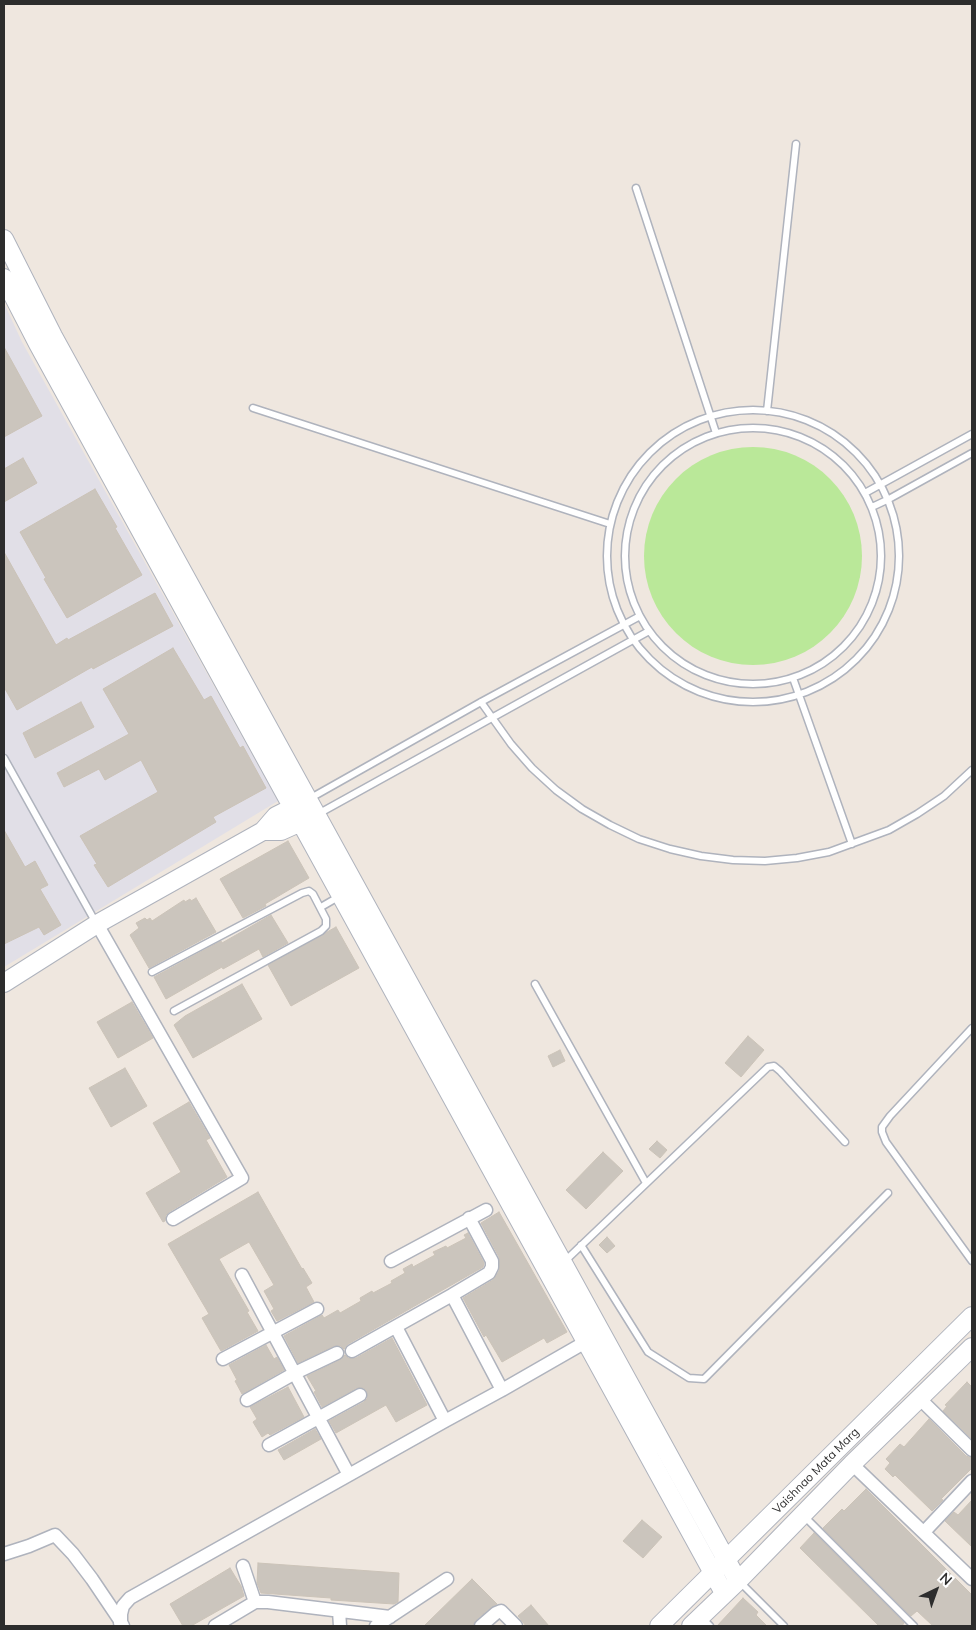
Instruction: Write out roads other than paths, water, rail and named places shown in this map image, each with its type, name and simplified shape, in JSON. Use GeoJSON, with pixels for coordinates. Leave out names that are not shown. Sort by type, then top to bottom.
{"type":"FeatureCollection","features":[{"type":"Feature","properties":{"kind":"street"},"geometry":{"type":"LineString","coordinates":[[4,240],[305,811],[341,895],[724,1594]]}},
{"type":"Feature","properties":{"kind":"street"},"geometry":{"type":"LineString","coordinates":[[4,278],[42,353],[564,1262],[738,1581]]}},
{"type":"Feature","properties":{"kind":"street"},"geometry":{"type":"LineString","coordinates":[[4,982],[97,924],[263,831],[276,816],[305,811]]}},
{"type":"Feature","properties":{"kind":"street"},"geometry":{"type":"LineString","coordinates":[[97,924],[242,1178],[173,1219]]}},
{"type":"Feature","properties":{"kind":"street"},"geometry":{"type":"LineString","coordinates":[[391,1262],[486,1210]]}},
{"type":"Feature","properties":{"kind":"street"},"geometry":{"type":"LineString","coordinates":[[352,1351],[489,1273],[492,1261],[469,1218]]}},
{"type":"Feature","properties":{"kind":"street"},"geometry":{"type":"LineString","coordinates":[[242,1275],[349,1475]]}},
{"type":"Feature","properties":{"kind":"street"},"geometry":{"type":"LineString","coordinates":[[452,1295],[502,1390]]}},
{"type":"Feature","properties":{"kind":"street"},"geometry":{"type":"LineString","coordinates":[[223,1358],[316,1309]]}},
{"type":"Feature","properties":{"kind":"street","name":"Vaishnao Mata Marg"},"geometry":{"type":"LineString","coordinates":[[659,1626],[972,1316]]}},
{"type":"Feature","properties":{"kind":"street"},"geometry":{"type":"LineString","coordinates":[[396,1327],[445,1421]]}},
{"type":"Feature","properties":{"kind":"street"},"geometry":{"type":"LineString","coordinates":[[120,1625],[123,1606],[130,1598],[602,1332]]}},
{"type":"Feature","properties":{"kind":"street","name":"Vaishnao Mata Marg"},"geometry":{"type":"LineString","coordinates":[[700,1623],[724,1594],[852,1464],[972,1347]]}},
{"type":"Feature","properties":{"kind":"street"},"geometry":{"type":"LineString","coordinates":[[246,1400],[294,1373],[337,1353]]}},
{"type":"Feature","properties":{"kind":"street"},"geometry":{"type":"LineString","coordinates":[[269,1444],[360,1395]]}},
{"type":"Feature","properties":{"kind":"street"},"geometry":{"type":"LineString","coordinates":[[919,1398],[972,1450]]}},
{"type":"Feature","properties":{"kind":"street"},"geometry":{"type":"LineString","coordinates":[[852,1464],[972,1579]]}},
{"type":"Feature","properties":{"kind":"street"},"geometry":{"type":"LineString","coordinates":[[924,1532],[972,1481]]}},
{"type":"Feature","properties":{"kind":"street"},"geometry":{"type":"LineString","coordinates":[[4,1554],[55,1535],[92,1579],[120,1625]]}},
{"type":"Feature","properties":{"kind":"street"},"geometry":{"type":"LineString","coordinates":[[244,1566],[255,1602]]}},
{"type":"Feature","properties":{"kind":"street"},"geometry":{"type":"LineString","coordinates":[[376,1626],[447,1579]]}},
{"type":"Feature","properties":{"kind":"street"},"geometry":{"type":"LineString","coordinates":[[215,1626],[255,1602],[390,1617]]}},
{"type":"Feature","properties":{"kind":"street"},"geometry":{"type":"LineString","coordinates":[[339,1611],[340,1626]]}},
{"type":"Feature","properties":{"kind":"street"},"geometry":{"type":"LineString","coordinates":[[481,1626],[501,1611],[516,1626]]}},
{"type":"Feature","properties":{"kind":"lane"},"geometry":{"type":"LineString","coordinates":[[767,410],[796,144]]}},
{"type":"Feature","properties":{"kind":"lane"},"geometry":{"type":"LineString","coordinates":[[636,188],[716,433]]}},
{"type":"Feature","properties":{"kind":"lane"},"geometry":{"type":"LineString","coordinates":[[253,408],[610,524]]}},
{"type":"Feature","properties":{"kind":"lane"},"geometry":{"type":"LineString","coordinates":[[759,409],[784,413],[809,421],[831,432],[852,448],[882,484],[889,500],[898,537],[900,562],[898,584],[889,612],[877,635],[862,655],[843,672],[829,681],[798,695],[773,701],[748,702],[722,698],[698,691],[675,679],[655,664],[634,639],[624,624],[612,596],[608,571],[610,524],[618,500],[629,477],[646,454],[664,439],[685,426],[710,416],[733,411],[759,409]]}},
{"type":"Feature","properties":{"kind":"lane"},"geometry":{"type":"LineString","coordinates":[[758,427],[781,430],[802,437],[822,447],[840,461],[865,493],[876,517],[881,539],[882,562],[879,584],[872,605],[862,625],[853,637],[832,658],[813,670],[793,678],[771,683],[748,684],[704,675],[684,664],[667,650],[649,630],[640,616],[630,594],[624,550],[634,506],[644,486],[658,469],[674,454],[693,441],[736,428],[758,427]]}},
{"type":"Feature","properties":{"kind":"lane"},"geometry":{"type":"LineString","coordinates":[[865,493],[972,434]]}},
{"type":"Feature","properties":{"kind":"lane"},"geometry":{"type":"LineString","coordinates":[[872,507],[889,500],[972,453]]}},
{"type":"Feature","properties":{"kind":"lane"},"geometry":{"type":"LineString","coordinates":[[305,811],[481,702],[640,616]]}},
{"type":"Feature","properties":{"kind":"lane"},"geometry":{"type":"LineString","coordinates":[[305,811],[492,718],[649,630]]}},
{"type":"Feature","properties":{"kind":"lane"},"geometry":{"type":"LineString","coordinates":[[793,678],[852,844]]}},
{"type":"Feature","properties":{"kind":"lane"},"geometry":{"type":"LineString","coordinates":[[481,702],[516,750],[532,768],[556,790],[582,809],[639,839],[693,855],[733,860],[765,861],[829,852],[889,830],[917,814],[944,796],[972,770]]}},
{"type":"Feature","properties":{"kind":"lane"},"geometry":{"type":"LineString","coordinates":[[4,758],[97,924]]}},
{"type":"Feature","properties":{"kind":"lane"},"geometry":{"type":"LineString","coordinates":[[152,972],[302,892],[308,891],[313,894],[326,919],[326,926],[322,931],[174,1010]]}},
{"type":"Feature","properties":{"kind":"lane"},"geometry":{"type":"LineString","coordinates":[[320,907],[341,895]]}},
{"type":"Feature","properties":{"kind":"lane"},"geometry":{"type":"LineString","coordinates":[[535,984],[646,1183]]}},
{"type":"Feature","properties":{"kind":"lane"},"geometry":{"type":"LineString","coordinates":[[972,1028],[890,1116],[882,1127],[882,1132],[886,1142],[972,1261]]}},
{"type":"Feature","properties":{"kind":"lane"},"geometry":{"type":"LineString","coordinates":[[564,1262],[768,1067],[774,1066],[780,1071],[845,1142]]}},
{"type":"Feature","properties":{"kind":"lane"},"geometry":{"type":"LineString","coordinates":[[581,1246],[648,1352],[689,1378],[704,1379],[888,1193]]}},
{"type":"Feature","properties":{"kind":"lane"},"geometry":{"type":"LineString","coordinates":[[803,1515],[914,1626]]}},
{"type":"Feature","properties":{"kind":"lane"},"geometry":{"type":"LineString","coordinates":[[738,1581],[784,1626]]}}]}
